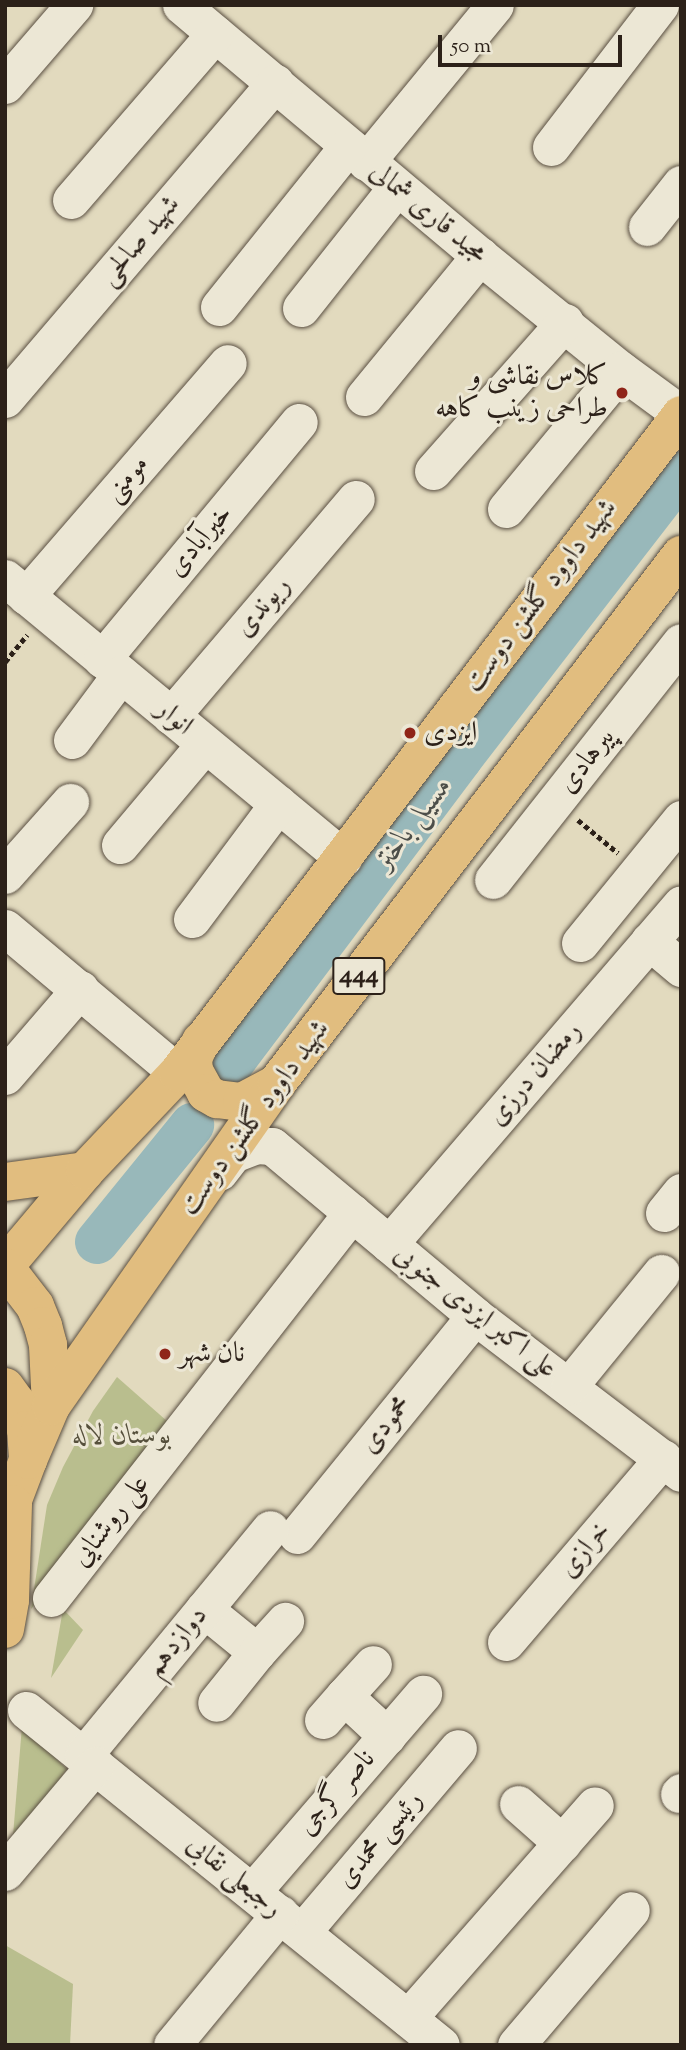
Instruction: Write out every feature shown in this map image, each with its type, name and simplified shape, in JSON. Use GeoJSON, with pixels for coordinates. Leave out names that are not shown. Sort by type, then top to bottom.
{"type":"FeatureCollection","features":[{"type":"Feature","properties":{"kind":"main road","name":"شهید داوود گلشن دوست"},"geometry":{"type":"LineString","coordinates":[[5,1266],[85,1171],[178,1073],[681,414]]}},
{"type":"Feature","properties":{"kind":"main road","name":"شهید داوود گلشن دوست"},"geometry":{"type":"LineString","coordinates":[[5,1629],[10,1600],[9,1512],[51,1406],[277,1083],[681,555]]}},
{"type":"Feature","properties":{"kind":"main road"},"geometry":{"type":"LineString","coordinates":[[201,1041],[193,1058],[194,1071],[206,1093],[217,1099],[242,1102],[277,1083]]}},
{"type":"Feature","properties":{"kind":"main road"},"geometry":{"type":"LineString","coordinates":[[5,1181],[85,1171]]}},
{"type":"Feature","properties":{"kind":"main road"},"geometry":{"type":"LineString","coordinates":[[5,1266],[35,1306],[43,1326],[48,1345],[51,1406]]}},
{"type":"Feature","properties":{"kind":"main road"},"geometry":{"type":"LineString","coordinates":[[5,1387],[16,1402],[26,1430],[28,1460]]}},
{"type":"Feature","properties":{"kind":"street"},"geometry":{"type":"LineString","coordinates":[[5,85],[74,5]]}},
{"type":"Feature","properties":{"kind":"street","name":"مجید قاری شمالی"},"geometry":{"type":"LineString","coordinates":[[181,5],[480,256],[565,322],[621,370],[681,414]]}},
{"type":"Feature","properties":{"kind":"street"},"geometry":{"type":"LineString","coordinates":[[219,307],[495,5]]}},
{"type":"Feature","properties":{"kind":"street"},"geometry":{"type":"LineString","coordinates":[[551,148],[660,5]]}},
{"type":"Feature","properties":{"kind":"street"},"geometry":{"type":"LineString","coordinates":[[71,200],[215,34]]}},
{"type":"Feature","properties":{"kind":"street","name":"شهید صالحی"},"geometry":{"type":"LineString","coordinates":[[5,399],[275,83]]}},
{"type":"Feature","properties":{"kind":"street"},"geometry":{"type":"LineString","coordinates":[[647,227],[681,184]]}},
{"type":"Feature","properties":{"kind":"street"},"geometry":{"type":"LineString","coordinates":[[300,308],[397,187]]}},
{"type":"Feature","properties":{"kind":"street"},"geometry":{"type":"LineString","coordinates":[[364,397],[480,256]]}},
{"type":"Feature","properties":{"kind":"street"},"geometry":{"type":"LineString","coordinates":[[432,471],[565,322]]}},
{"type":"Feature","properties":{"kind":"street","name":"مومنی"},"geometry":{"type":"LineString","coordinates":[[16,587],[228,363]]}},
{"type":"Feature","properties":{"kind":"street"},"geometry":{"type":"LineString","coordinates":[[506,509],[621,370]]}},
{"type":"Feature","properties":{"kind":"street","name":"خیرآبادی"},"geometry":{"type":"LineString","coordinates":[[72,740],[111,666],[299,422]]}},
{"type":"Feature","properties":{"kind":"street","name":"ریوندی"},"geometry":{"type":"LineString","coordinates":[[171,716],[356,499]]}},
{"type":"Feature","properties":{"kind":"street","name":"انوار"},"geometry":{"type":"LineString","coordinates":[[16,587],[343,858]]}},
{"type":"Feature","properties":{"kind":"street","name":"پیرهادی"},"geometry":{"type":"LineString","coordinates":[[493,880],[681,642]]}},
{"type":"Feature","properties":{"kind":"street"},"geometry":{"type":"LineString","coordinates":[[120,845],[205,744]]}},
{"type":"Feature","properties":{"kind":"street"},"geometry":{"type":"LineString","coordinates":[[5,875],[70,802]]}},
{"type":"Feature","properties":{"kind":"street"},"geometry":{"type":"LineString","coordinates":[[192,919],[278,804]]}},
{"type":"Feature","properties":{"kind":"street"},"geometry":{"type":"LineString","coordinates":[[580,943],[681,819]]}},
{"type":"Feature","properties":{"kind":"street","name":"رمضان درزی"},"geometry":{"type":"LineString","coordinates":[[389,1244],[681,904]]}},
{"type":"Feature","properties":{"kind":"street"},"geometry":{"type":"LineString","coordinates":[[5,928],[178,1073]]}},
{"type":"Feature","properties":{"kind":"street"},"geometry":{"type":"LineString","coordinates":[[649,942],[681,968]]}},
{"type":"Feature","properties":{"kind":"street"},"geometry":{"type":"LineString","coordinates":[[5,1076],[80,989]]}},
{"type":"Feature","properties":{"kind":"street","name":"علی اکبر ایزدی جنوبی"},"geometry":{"type":"LineString","coordinates":[[207,1186],[233,1154],[256,1145],[272,1146],[475,1316],[672,1465]]}},
{"type":"Feature","properties":{"kind":"street","name":"علی روشنایی"},"geometry":{"type":"LineString","coordinates":[[51,1598],[352,1213]]}},
{"type":"Feature","properties":{"kind":"street"},"geometry":{"type":"LineString","coordinates":[[569,1385],[661,1273]]}},
{"type":"Feature","properties":{"kind":"street","name":"محمودی"},"geometry":{"type":"LineString","coordinates":[[284,1532],[475,1316]]}},
{"type":"Feature","properties":{"kind":"street","name":"خرازی"},"geometry":{"type":"LineString","coordinates":[[506,1642],[672,1465]]}},
{"type":"Feature","properties":{"kind":"street","name":"دوازدهم"},"geometry":{"type":"LineString","coordinates":[[5,1872],[204,1609],[284,1532]]}},
{"type":"Feature","properties":{"kind":"street"},"geometry":{"type":"LineString","coordinates":[[204,1609],[257,1653]]}},
{"type":"Feature","properties":{"kind":"street"},"geometry":{"type":"LineString","coordinates":[[216,1703],[285,1621]]}},
{"type":"Feature","properties":{"kind":"street"},"geometry":{"type":"LineString","coordinates":[[373,1664],[333,1708],[387,1736]]}},
{"type":"Feature","properties":{"kind":"street","name":"ناصر گرجی"},"geometry":{"type":"LineString","coordinates":[[252,1892],[423,1694]]}},
{"type":"Feature","properties":{"kind":"street","name":"رجبعلی نقابی"},"geometry":{"type":"LineString","coordinates":[[26,1710],[441,2045]]}},
{"type":"Feature","properties":{"kind":"street","name":"رئیسی محمدی"},"geometry":{"type":"LineString","coordinates":[[172,2045],[458,1748]]}},
{"type":"Feature","properties":{"kind":"street"},"geometry":{"type":"LineString","coordinates":[[519,1804],[562,1843]]}},
{"type":"Feature","properties":{"kind":"street"},"geometry":{"type":"LineString","coordinates":[[408,2018],[596,1805]]}},
{"type":"Feature","properties":{"kind":"street"},"geometry":{"type":"LineString","coordinates":[[516,2045],[631,1910]]}},
{"type":"Feature","properties":{"kind":"green space","name":"بوستان لاله"},"geometry":{"type":"Polygon","coordinates":[[[117,1377],[176,1429],[31,1609],[47,1505],[63,1467],[93,1411],[117,1377]]]}},
{"type":"Feature","properties":{"kind":"green space"},"geometry":{"type":"Polygon","coordinates":[[[63,1609],[83,1630],[51,1678],[63,1609]]]}},
{"type":"Feature","properties":{"kind":"green space"},"geometry":{"type":"Polygon","coordinates":[[[22,1726],[67,1769],[12,1848],[22,1726]]]}},
{"type":"Feature","properties":{"kind":"green space"},"geometry":{"type":"Polygon","coordinates":[[[5,1945],[73,1984],[70,2045],[6,2045],[5,1945]]]}},
{"type":"Feature","properties":{"kind":"waterway","name":"مسیل باختر"},"geometry":{"type":"LineString","coordinates":[[223,1075],[460,759],[681,473]]}},
{"type":"Feature","properties":{"kind":"waterway","name":"مسیل باختر"},"geometry":{"type":"LineString","coordinates":[[97,1242],[192,1125]]}},
{"type":"Feature","properties":{"kind":"place","name":"کلاس نقاشی و طراحی زینب کاهه"},"geometry":{"type":"Point","coordinates":[622,393]}},
{"type":"Feature","properties":{"kind":"place","name":"ایزدی"},"geometry":{"type":"Point","coordinates":[410,733]}},
{"type":"Feature","properties":{"kind":"place","name":"نان شهر"},"geometry":{"type":"Point","coordinates":[165,1354]}}]}
